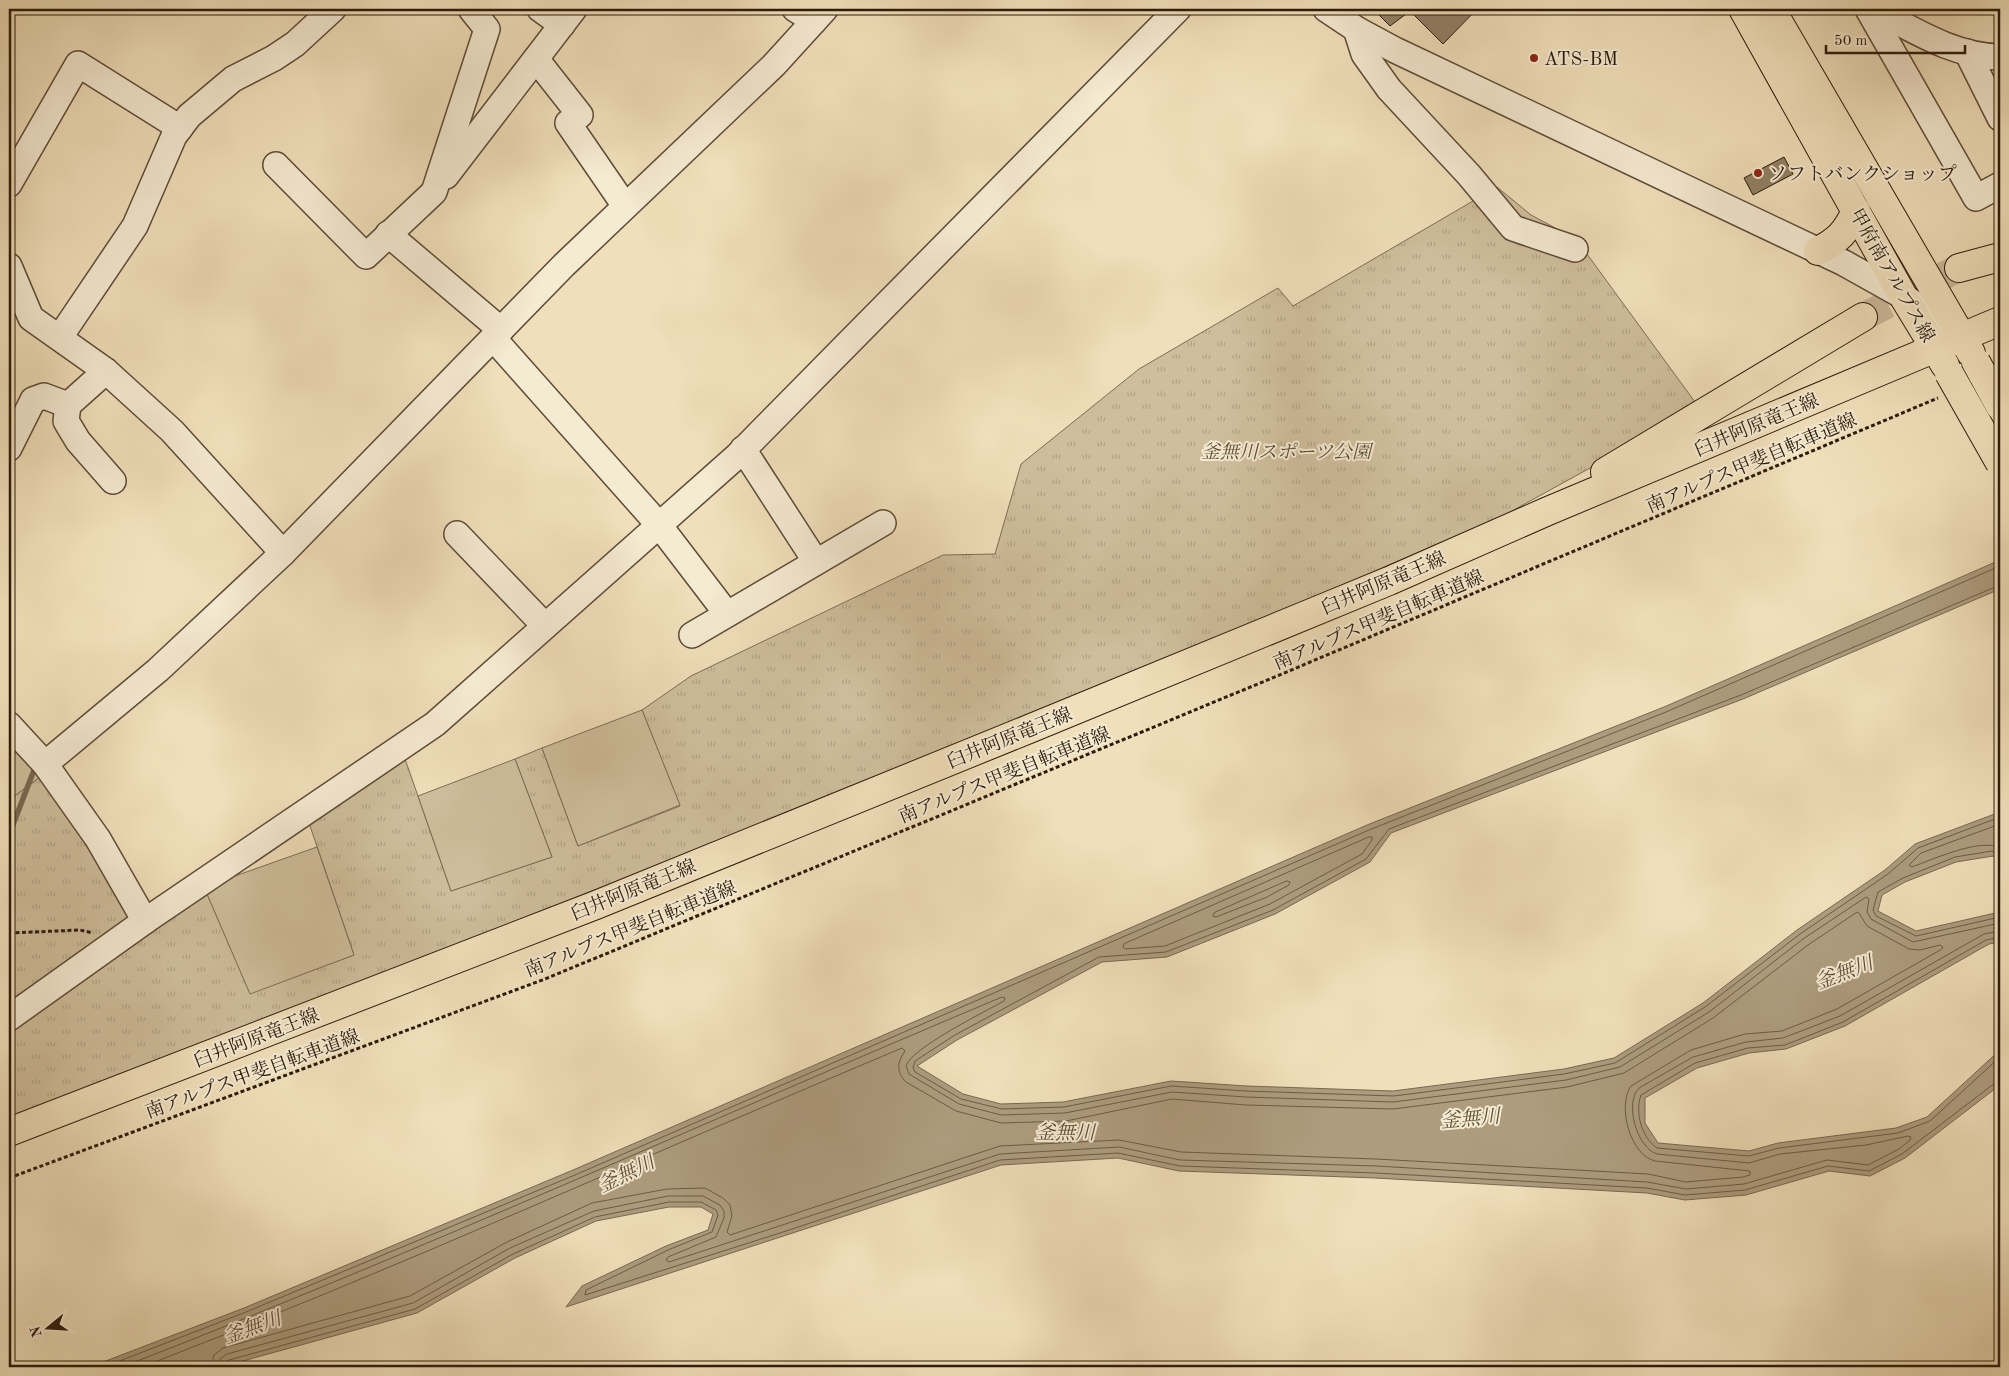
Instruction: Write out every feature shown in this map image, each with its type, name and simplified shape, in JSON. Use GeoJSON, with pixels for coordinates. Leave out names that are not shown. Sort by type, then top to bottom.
{"type":"FeatureCollection","features":[{"type":"Feature","properties":{"kind":"main road","name":"甲府南アルプス線"},"geometry":{"type":"LineString","coordinates":[[1743,9],[1903,296],[1935,349],[1947,384],[2000,463]]}},
{"type":"Feature","properties":{"kind":"main road","name":"甲府南アルプス線"},"geometry":{"type":"LineString","coordinates":[[1771,9],[1962,337],[2000,406]]}},
{"type":"Feature","properties":{"kind":"main road"},"geometry":{"type":"LineString","coordinates":[[1818,251],[1843,234],[1856,211]]}},
{"type":"Feature","properties":{"kind":"main road"},"geometry":{"type":"LineString","coordinates":[[1959,268],[2000,257]]}},
{"type":"Feature","properties":{"kind":"main road"},"geometry":{"type":"LineString","coordinates":[[1548,510],[1594,478],[1862,317]]}},
{"type":"Feature","properties":{"kind":"main road","name":"臼井阿原竜王線"},"geometry":{"type":"LineString","coordinates":[[9,1132],[596,905],[1390,581],[1548,510],[2000,321]]}},
{"type":"Feature","properties":{"kind":"street"},"geometry":{"type":"LineString","coordinates":[[60,338],[135,226],[174,136],[189,116],[233,79],[274,58],[295,44],[334,9]]}},
{"type":"Feature","properties":{"kind":"street"},"geometry":{"type":"LineString","coordinates":[[434,192],[487,29],[471,9]]}},
{"type":"Feature","properties":{"kind":"street"},"geometry":{"type":"LineString","coordinates":[[276,165],[366,256],[434,192],[568,17],[540,9]]}},
{"type":"Feature","properties":{"kind":"street"},"geometry":{"type":"LineString","coordinates":[[9,1018],[145,920],[435,724],[743,449],[1178,9]]}},
{"type":"Feature","properties":{"kind":"street"},"geometry":{"type":"LineString","coordinates":[[1326,9],[1356,29],[1395,50],[1818,251],[1903,296],[1962,337]]}},
{"type":"Feature","properties":{"kind":"street"},"geometry":{"type":"LineString","coordinates":[[1868,9],[1976,198],[2000,185]]}},
{"type":"Feature","properties":{"kind":"street"},"geometry":{"type":"LineString","coordinates":[[1873,9],[1950,48],[1985,56],[2000,56]]}},
{"type":"Feature","properties":{"kind":"street"},"geometry":{"type":"LineString","coordinates":[[45,764],[158,670],[283,553],[625,206],[760,79],[811,13]]}},
{"type":"Feature","properties":{"kind":"street"},"geometry":{"type":"LineString","coordinates":[[1356,29],[1364,54],[1388,89],[1470,175],[1513,228],[1575,249]]}},
{"type":"Feature","properties":{"kind":"street"},"geometry":{"type":"LineString","coordinates":[[1967,52],[2000,118]]}},
{"type":"Feature","properties":{"kind":"street"},"geometry":{"type":"LineString","coordinates":[[536,59],[580,115],[568,123],[625,206]]}},
{"type":"Feature","properties":{"kind":"street"},"geometry":{"type":"LineString","coordinates":[[9,184],[78,64],[180,128]]}},
{"type":"Feature","properties":{"kind":"street"},"geometry":{"type":"LineString","coordinates":[[388,234],[497,334],[659,525],[727,614]]}},
{"type":"Feature","properties":{"kind":"street"},"geometry":{"type":"LineString","coordinates":[[9,266],[31,318],[106,371],[172,431],[283,553]]}},
{"type":"Feature","properties":{"kind":"street"},"geometry":{"type":"LineString","coordinates":[[106,371],[68,405],[66,421],[78,441],[113,482]]}},
{"type":"Feature","properties":{"kind":"street"},"geometry":{"type":"LineString","coordinates":[[9,448],[34,400],[44,396],[68,405]]}},
{"type":"Feature","properties":{"kind":"street"},"geometry":{"type":"LineString","coordinates":[[743,449],[816,562]]}},
{"type":"Feature","properties":{"kind":"street"},"geometry":{"type":"LineString","coordinates":[[692,635],[883,523]]}},
{"type":"Feature","properties":{"kind":"street"},"geometry":{"type":"LineString","coordinates":[[457,534],[545,626]]}},
{"type":"Feature","properties":{"kind":"street"},"geometry":{"type":"LineString","coordinates":[[9,725],[45,764],[98,839],[145,920]]}},
{"type":"Feature","properties":{"kind":"path","name":"南アルプス甲斐自転車道線"},"geometry":{"type":"LineString","coordinates":[[9,1178],[545,979],[1277,676],[1947,384]]}},
{"type":"Feature","properties":{"kind":"path"},"geometry":{"type":"LineString","coordinates":[[9,933],[91,931],[102,939],[107,947]]}},
{"type":"Feature","properties":{"kind":"green space","name":"釜無川スポーツ公園"},"geometry":{"type":"Polygon","coordinates":[[[1497,187],[1531,215],[1576,239],[1695,402],[1630,446],[1501,517],[1056,707],[9,1122],[9,800],[40,777],[143,930],[204,887],[250,993],[354,955],[308,820],[404,756],[451,891],[552,857],[515,759],[542,748],[578,846],[680,806],[642,710],[691,676],[943,555],[995,554],[1021,464],[1139,369],[1278,288],[1293,306],[1497,187]]]}},
{"type":"Feature","properties":{"kind":"green space"},"geometry":{"type":"Polygon","coordinates":[[[642,710],[680,805],[578,846],[542,748],[642,710]]]}},
{"type":"Feature","properties":{"kind":"green space"},"geometry":{"type":"Polygon","coordinates":[[[9,743],[40,777],[9,800],[9,743]]]}},
{"type":"Feature","properties":{"kind":"green space"},"geometry":{"type":"Polygon","coordinates":[[[515,759],[552,857],[451,891],[418,796],[515,759]]]}},
{"type":"Feature","properties":{"kind":"green space"},"geometry":{"type":"Polygon","coordinates":[[[317,847],[354,955],[250,994],[204,887],[317,847]]]}},
{"type":"Feature","properties":{"kind":"water","name":"釜無川"},"geometry":{"type":"Polygon","coordinates":[[[2000,560],[2000,589],[1743,699],[1391,833],[1370,862],[1275,914],[1167,957],[1102,962],[957,1040],[917,1066],[963,1094],[1001,1104],[1063,1102],[1171,1081],[1247,1086],[1393,1091],[1564,1069],[1614,1058],[1703,1003],[1797,930],[1885,870],[1915,844],[2000,812],[2000,863],[1993,856],[1956,862],[1905,882],[1882,895],[1878,911],[1916,931],[2000,912],[2000,942],[1989,944],[1845,1026],[1786,1049],[1749,1053],[1697,1068],[1645,1098],[1645,1123],[1658,1143],[1749,1151],[1778,1143],[1896,1128],[1927,1117],[2000,1050],[2000,1085],[1905,1158],[1870,1176],[1829,1171],[1746,1195],[1685,1200],[1647,1193],[1375,1178],[1179,1171],[1118,1158],[1001,1165],[566,1307],[582,1286],[666,1246],[708,1230],[713,1214],[701,1207],[669,1207],[596,1221],[515,1258],[417,1313],[221,1367],[90,1367],[244,1308],[573,1170],[1367,825],[1664,707],[2000,560]]]}},
{"type":"Feature","properties":{"kind":"building"},"geometry":{"type":"Polygon","coordinates":[[[1373,9],[1477,9],[1443,44],[1410,11],[1390,26],[1373,9]]]}},
{"type":"Feature","properties":{"kind":"building"},"geometry":{"type":"Polygon","coordinates":[[[1784,157],[1793,174],[1753,195],[1744,178],[1784,157]]]}},
{"type":"Feature","properties":{"kind":"waterway"},"geometry":{"type":"LineString","coordinates":[[9,835],[36,765]]}},
{"type":"Feature","properties":{"kind":"tunnel"},"geometry":{"type":"LineString","coordinates":[[1863,317],[1959,268]]}},
{"type":"Feature","properties":{"kind":"place","name":"ATS-BM"},"geometry":{"type":"Point","coordinates":[1534,58]}},
{"type":"Feature","properties":{"kind":"place","name":"ソフトバンクショップ"},"geometry":{"type":"Point","coordinates":[1758,173]}}]}
